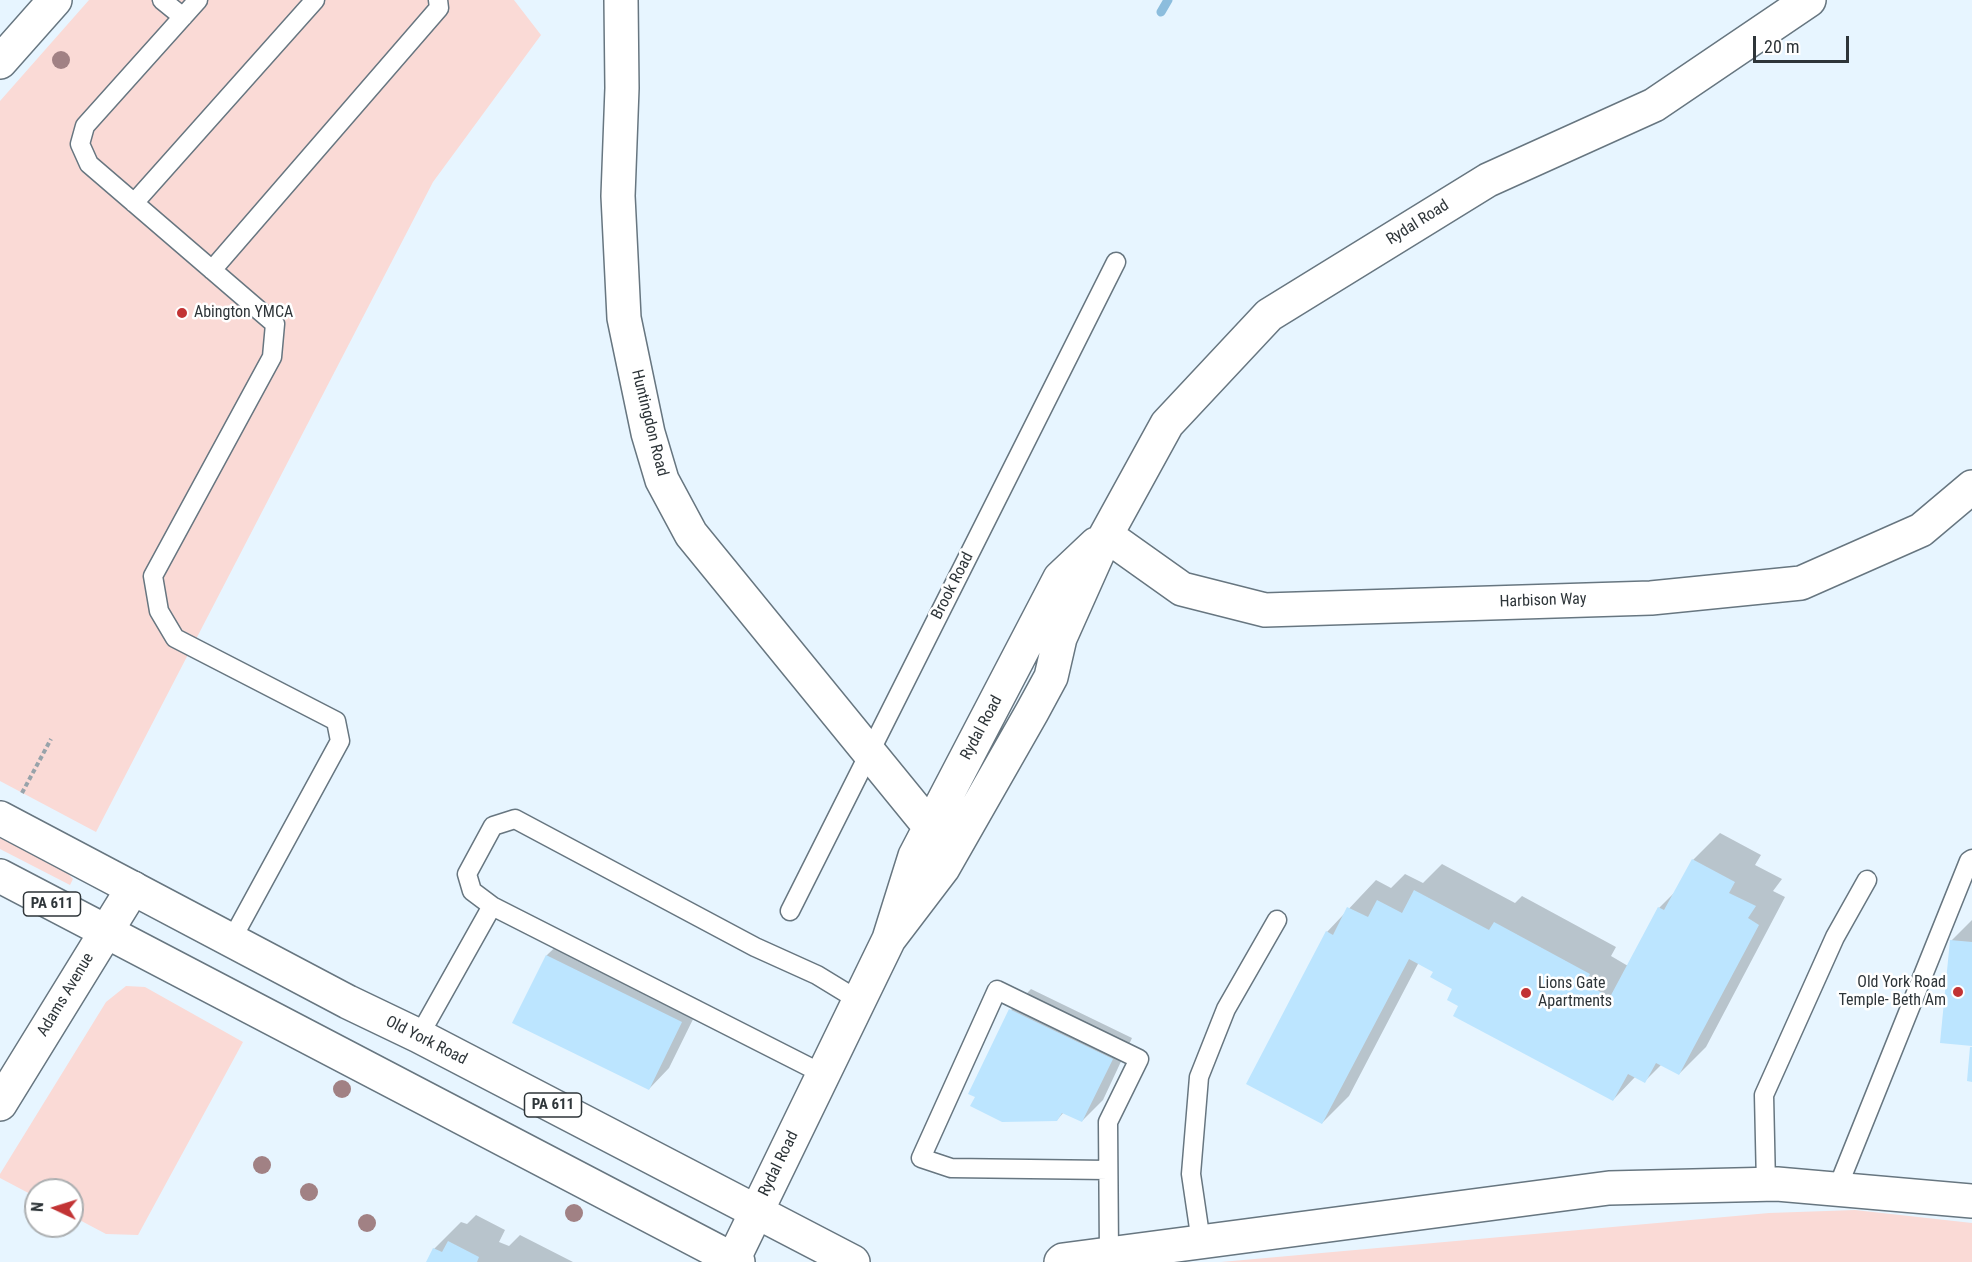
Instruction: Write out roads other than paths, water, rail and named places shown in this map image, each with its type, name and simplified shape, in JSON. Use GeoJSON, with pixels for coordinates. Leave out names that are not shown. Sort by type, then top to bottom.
{"type":"FeatureCollection","features":[{"type":"Feature","properties":{"kind":"main road"},"geometry":{"type":"LineString","coordinates":[[0,62],[55,0]]}},
{"type":"Feature","properties":{"kind":"main road","name":"Huntingdon Road"},"geometry":{"type":"LineString","coordinates":[[621,0],[622,88],[618,196],[624,318],[648,433],[662,480],[691,534],[930,827]]}},
{"type":"Feature","properties":{"kind":"main road","name":"Rydal Road"},"geometry":{"type":"LineString","coordinates":[[889,939],[943,868],[1009,755],[1051,677],[1060,638],[1106,535],[1167,423],[1269,315],[1488,180],[1654,105],[1809,0]]}},
{"type":"Feature","properties":{"kind":"main road","name":"Harbison Way"},"geometry":{"type":"LineString","coordinates":[[1106,535],[1182,589],[1265,610],[1651,598],[1801,583],[1922,530],[1972,487]]}},
{"type":"Feature","properties":{"kind":"main road","name":"Rydal Road"},"geometry":{"type":"LineString","coordinates":[[736,1261],[756,1211],[889,939],[915,856],[1060,578],[1106,535]]}},
{"type":"Feature","properties":{"kind":"main road"},"geometry":{"type":"LineString","coordinates":[[978,735],[1009,755]]}},
{"type":"Feature","properties":{"kind":"main road","name":"Old York Road"},"geometry":{"type":"LineString","coordinates":[[0,818],[348,1002],[419,1036],[853,1262]]}},
{"type":"Feature","properties":{"kind":"main road","name":"PA 611"},"geometry":{"type":"LineString","coordinates":[[0,876],[736,1261]]}},
{"type":"Feature","properties":{"kind":"main road","name":"Adams Avenue"},"geometry":{"type":"LineString","coordinates":[[0,1104],[133,888]]}},
{"type":"Feature","properties":{"kind":"main road"},"geometry":{"type":"LineString","coordinates":[[1061,1262],[1608,1188],[1766,1185],[1972,1201]]}},
{"type":"Feature","properties":{"kind":"lane"},"geometry":{"type":"LineString","coordinates":[[162,0],[183,17]]}},
{"type":"Feature","properties":{"kind":"lane"},"geometry":{"type":"LineString","coordinates":[[198,0],[85,126],[80,144],[89,164],[276,324],[272,357],[153,576],[159,611],[175,638],[336,721],[340,741],[232,939]]}},
{"type":"Feature","properties":{"kind":"lane"},"geometry":{"type":"LineString","coordinates":[[134,203],[315,0]]}},
{"type":"Feature","properties":{"kind":"lane"},"geometry":{"type":"LineString","coordinates":[[212,270],[439,8],[438,0]]}},
{"type":"Feature","properties":{"kind":"lane","name":"Brook Road"},"geometry":{"type":"LineString","coordinates":[[790,911],[1116,262]]}},
{"type":"Feature","properties":{"kind":"lane"},"geometry":{"type":"LineString","coordinates":[[823,1074],[492,906],[471,891],[467,873],[493,826],[515,819],[755,947],[817,975],[858,1000]]}},
{"type":"Feature","properties":{"kind":"lane"},"geometry":{"type":"LineString","coordinates":[[1837,1189],[1964,872],[1972,858]]}},
{"type":"Feature","properties":{"kind":"lane"},"geometry":{"type":"LineString","coordinates":[[1766,1185],[1764,1095],[1835,937],[1867,880]]}},
{"type":"Feature","properties":{"kind":"lane"},"geometry":{"type":"LineString","coordinates":[[419,1036],[492,906]]}},
{"type":"Feature","properties":{"kind":"lane"},"geometry":{"type":"LineString","coordinates":[[1201,1242],[1191,1174],[1199,1077],[1226,1009],[1277,920]]}},
{"type":"Feature","properties":{"kind":"lane"},"geometry":{"type":"LineString","coordinates":[[1108,1170],[951,1168],[921,1158],[997,990],[1139,1059],[1108,1122],[1109,1254]]}},
{"type":"Feature","properties":{"kind":"waterway"},"geometry":{"type":"LineString","coordinates":[[1161,12],[1168,0]]}},
{"type":"Feature","properties":{"kind":"place","name":"Abington YMCA"},"geometry":{"type":"Point","coordinates":[182,313]}},
{"type":"Feature","properties":{"kind":"place","name":"Old York Road Temple- Beth Am"},"geometry":{"type":"Point","coordinates":[1958,992]}},
{"type":"Feature","properties":{"kind":"place","name":"Lions Gate Apartments"},"geometry":{"type":"Point","coordinates":[1526,993]}}]}
